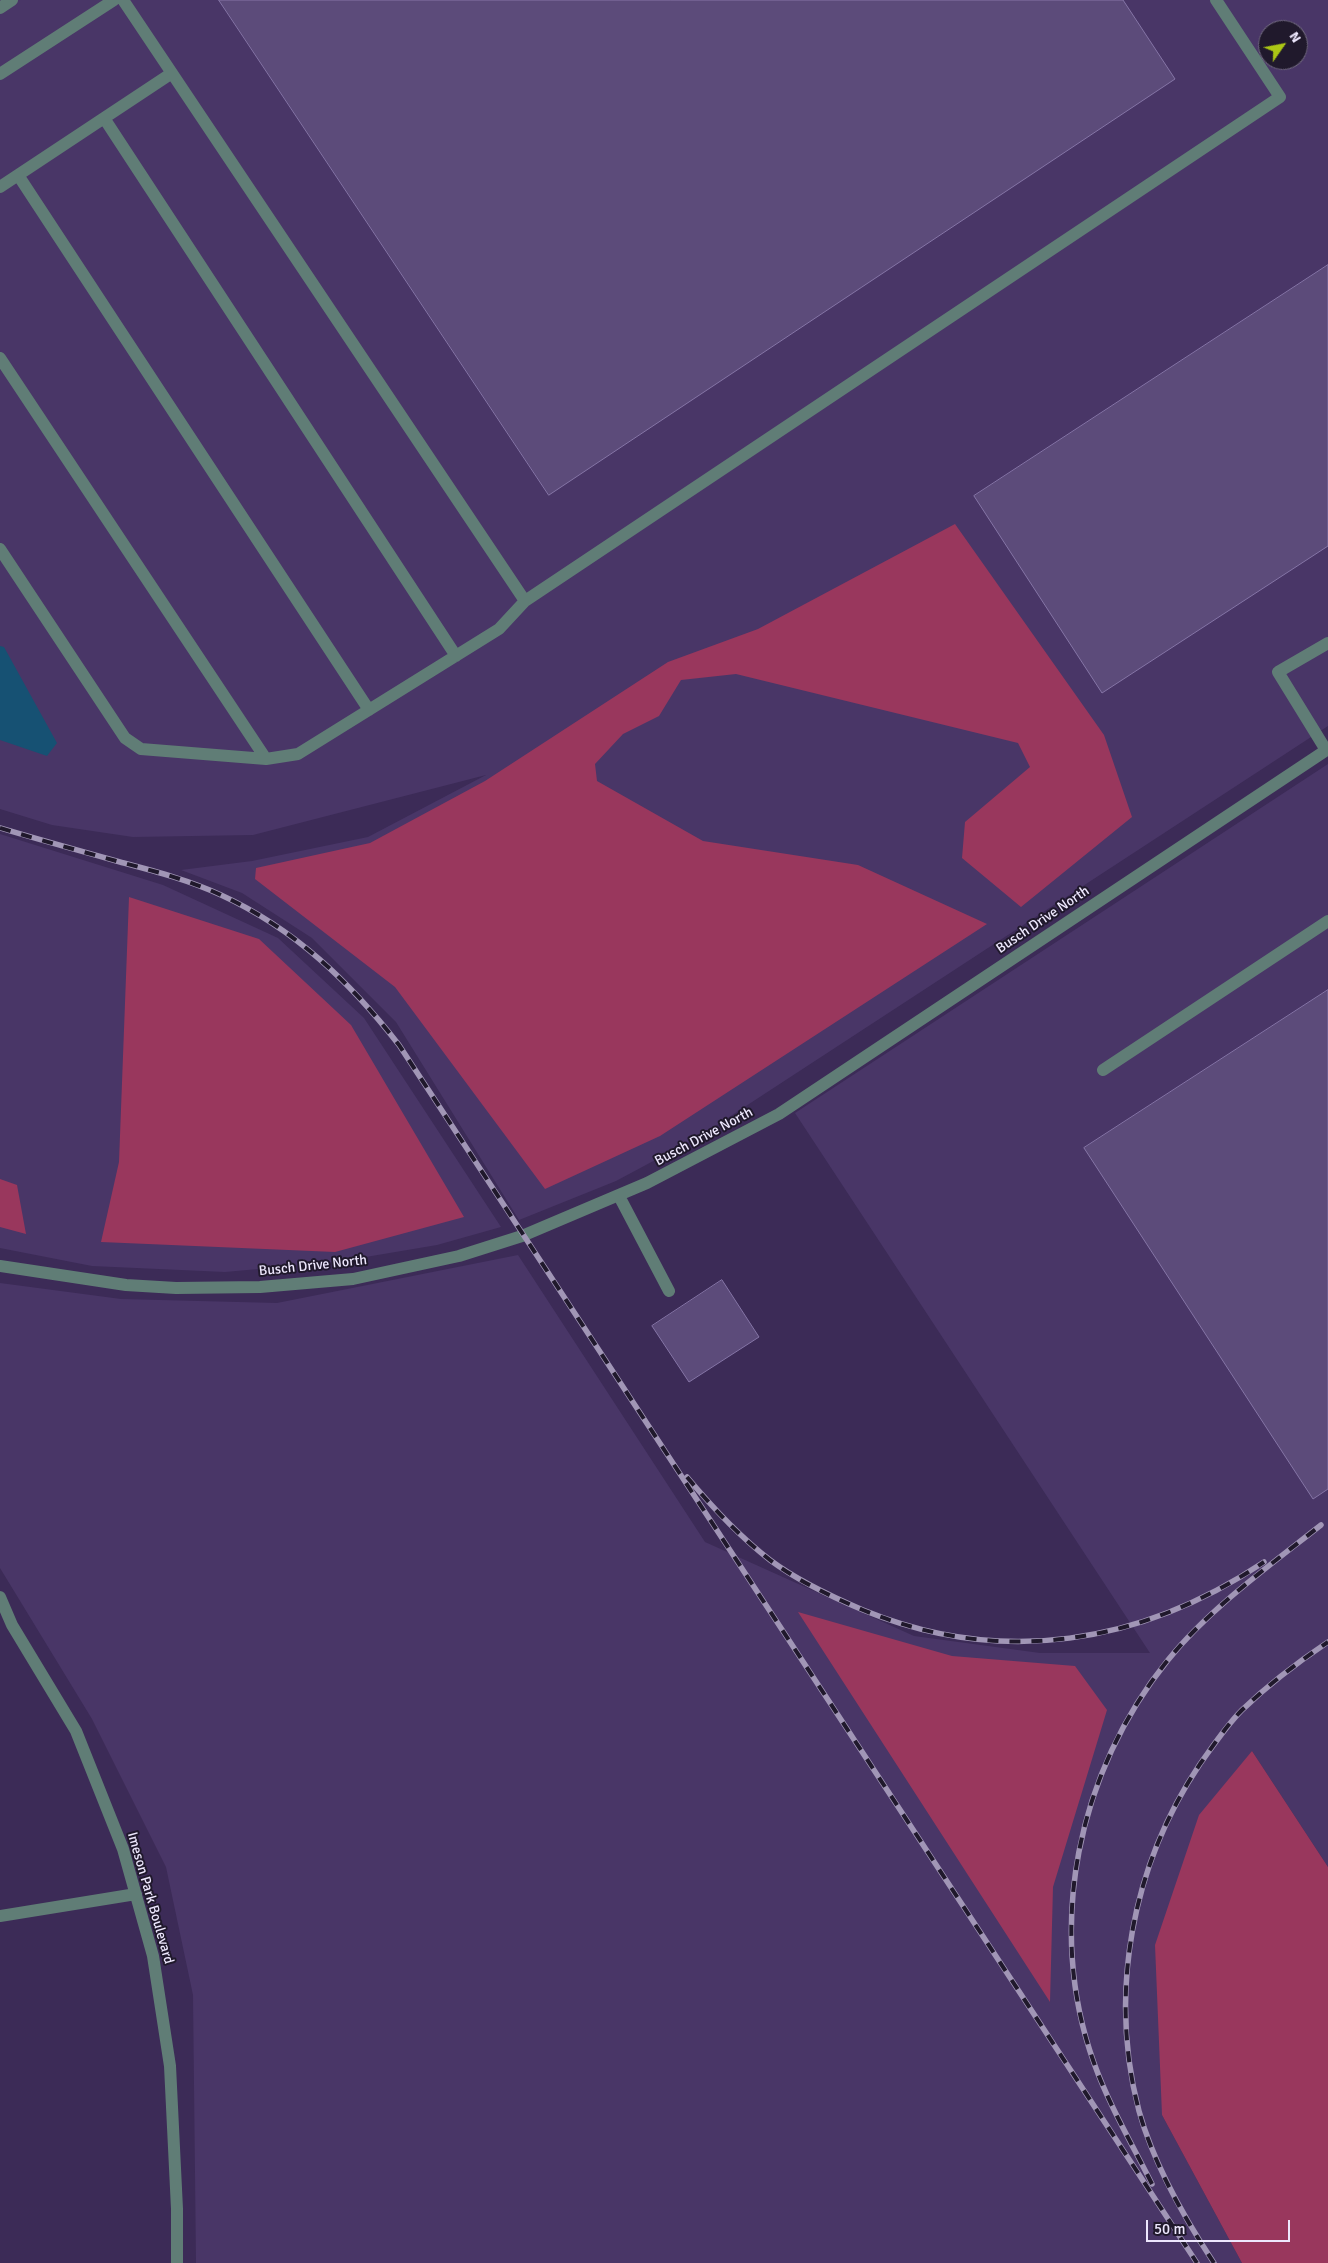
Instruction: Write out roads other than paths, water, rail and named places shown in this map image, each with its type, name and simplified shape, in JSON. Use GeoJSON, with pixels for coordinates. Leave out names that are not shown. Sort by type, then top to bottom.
{"type":"FeatureCollection","features":[{"type":"Feature","properties":{"kind":"street"},"geometry":{"type":"LineString","coordinates":[[0,8],[12,0]]}},
{"type":"Feature","properties":{"kind":"street"},"geometry":{"type":"LineString","coordinates":[[0,74],[114,0]]}},
{"type":"Feature","properties":{"kind":"street"},"geometry":{"type":"LineString","coordinates":[[124,0],[525,601]]}},
{"type":"Feature","properties":{"kind":"street"},"geometry":{"type":"LineString","coordinates":[[0,549],[125,738],[141,749],[266,758],[298,754],[499,629],[525,601],[1280,96],[1216,0]]}},
{"type":"Feature","properties":{"kind":"street"},"geometry":{"type":"LineString","coordinates":[[0,187],[172,73]]}},
{"type":"Feature","properties":{"kind":"street"},"geometry":{"type":"LineString","coordinates":[[104,118],[456,656]]}},
{"type":"Feature","properties":{"kind":"street"},"geometry":{"type":"LineString","coordinates":[[18,175],[369,710]]}},
{"type":"Feature","properties":{"kind":"street"},"geometry":{"type":"LineString","coordinates":[[0,358],[266,758]]}},
{"type":"Feature","properties":{"kind":"street"},"geometry":{"type":"LineString","coordinates":[[1327,749],[1278,672],[1328,643]]}},
{"type":"Feature","properties":{"kind":"street","name":"Busch Drive North"},"geometry":{"type":"LineString","coordinates":[[0,1266],[126,1285],[176,1288],[260,1287],[353,1279],[468,1253],[522,1236],[619,1196],[779,1114],[1327,749]]}},
{"type":"Feature","properties":{"kind":"street"},"geometry":{"type":"LineString","coordinates":[[1103,1070],[1328,921]]}},
{"type":"Feature","properties":{"kind":"street"},"geometry":{"type":"LineString","coordinates":[[619,1196],[669,1291]]}},
{"type":"Feature","properties":{"kind":"street"},"geometry":{"type":"LineString","coordinates":[[0,1597],[12,1625]]}},
{"type":"Feature","properties":{"kind":"street"},"geometry":{"type":"LineString","coordinates":[[0,1610],[12,1625]]}},
{"type":"Feature","properties":{"kind":"street","name":"Imeson Park Boulevard"},"geometry":{"type":"LineString","coordinates":[[12,1625],[76,1731],[123,1849],[154,1956],[170,2066],[177,2209],[177,2263]]}},
{"type":"Feature","properties":{"kind":"street"},"geometry":{"type":"LineString","coordinates":[[0,1916],[136,1894]]}},
{"type":"Feature","properties":{"kind":"water"},"geometry":{"type":"Polygon","coordinates":[[[0,646],[4,647],[57,743],[47,756],[0,740],[0,646]]]}},
{"type":"Feature","properties":{"kind":"railway"},"geometry":{"type":"LineString","coordinates":[[0,828],[158,872],[221,895],[273,924],[297,941],[341,979],[380,1022],[399,1045],[1197,2263]]}},
{"type":"Feature","properties":{"kind":"railway"},"geometry":{"type":"LineString","coordinates":[[687,1477],[747,1541],[781,1568],[803,1581],[826,1594],[863,1610],[915,1628],[967,1638],[1019,1641],[1070,1638],[1120,1628],[1169,1612],[1217,1590],[1264,1562]]}},
{"type":"Feature","properties":{"kind":"railway"},"geometry":{"type":"LineString","coordinates":[[1152,2184],[1100,2079],[1079,2011],[1072,1958],[1072,1905],[1079,1852],[1092,1800],[1112,1751],[1137,1704],[1168,1660],[1184,1641],[1221,1606],[1321,1525]]}},
{"type":"Feature","properties":{"kind":"railway"},"geometry":{"type":"LineString","coordinates":[[1214,2263],[1170,2190],[1145,2131],[1139,2111],[1130,2066],[1126,2021],[1127,1976],[1132,1931],[1143,1887],[1157,1844],[1177,1803],[1200,1764],[1225,1729],[1242,1710],[1284,1674],[1328,1642]]}}]}
